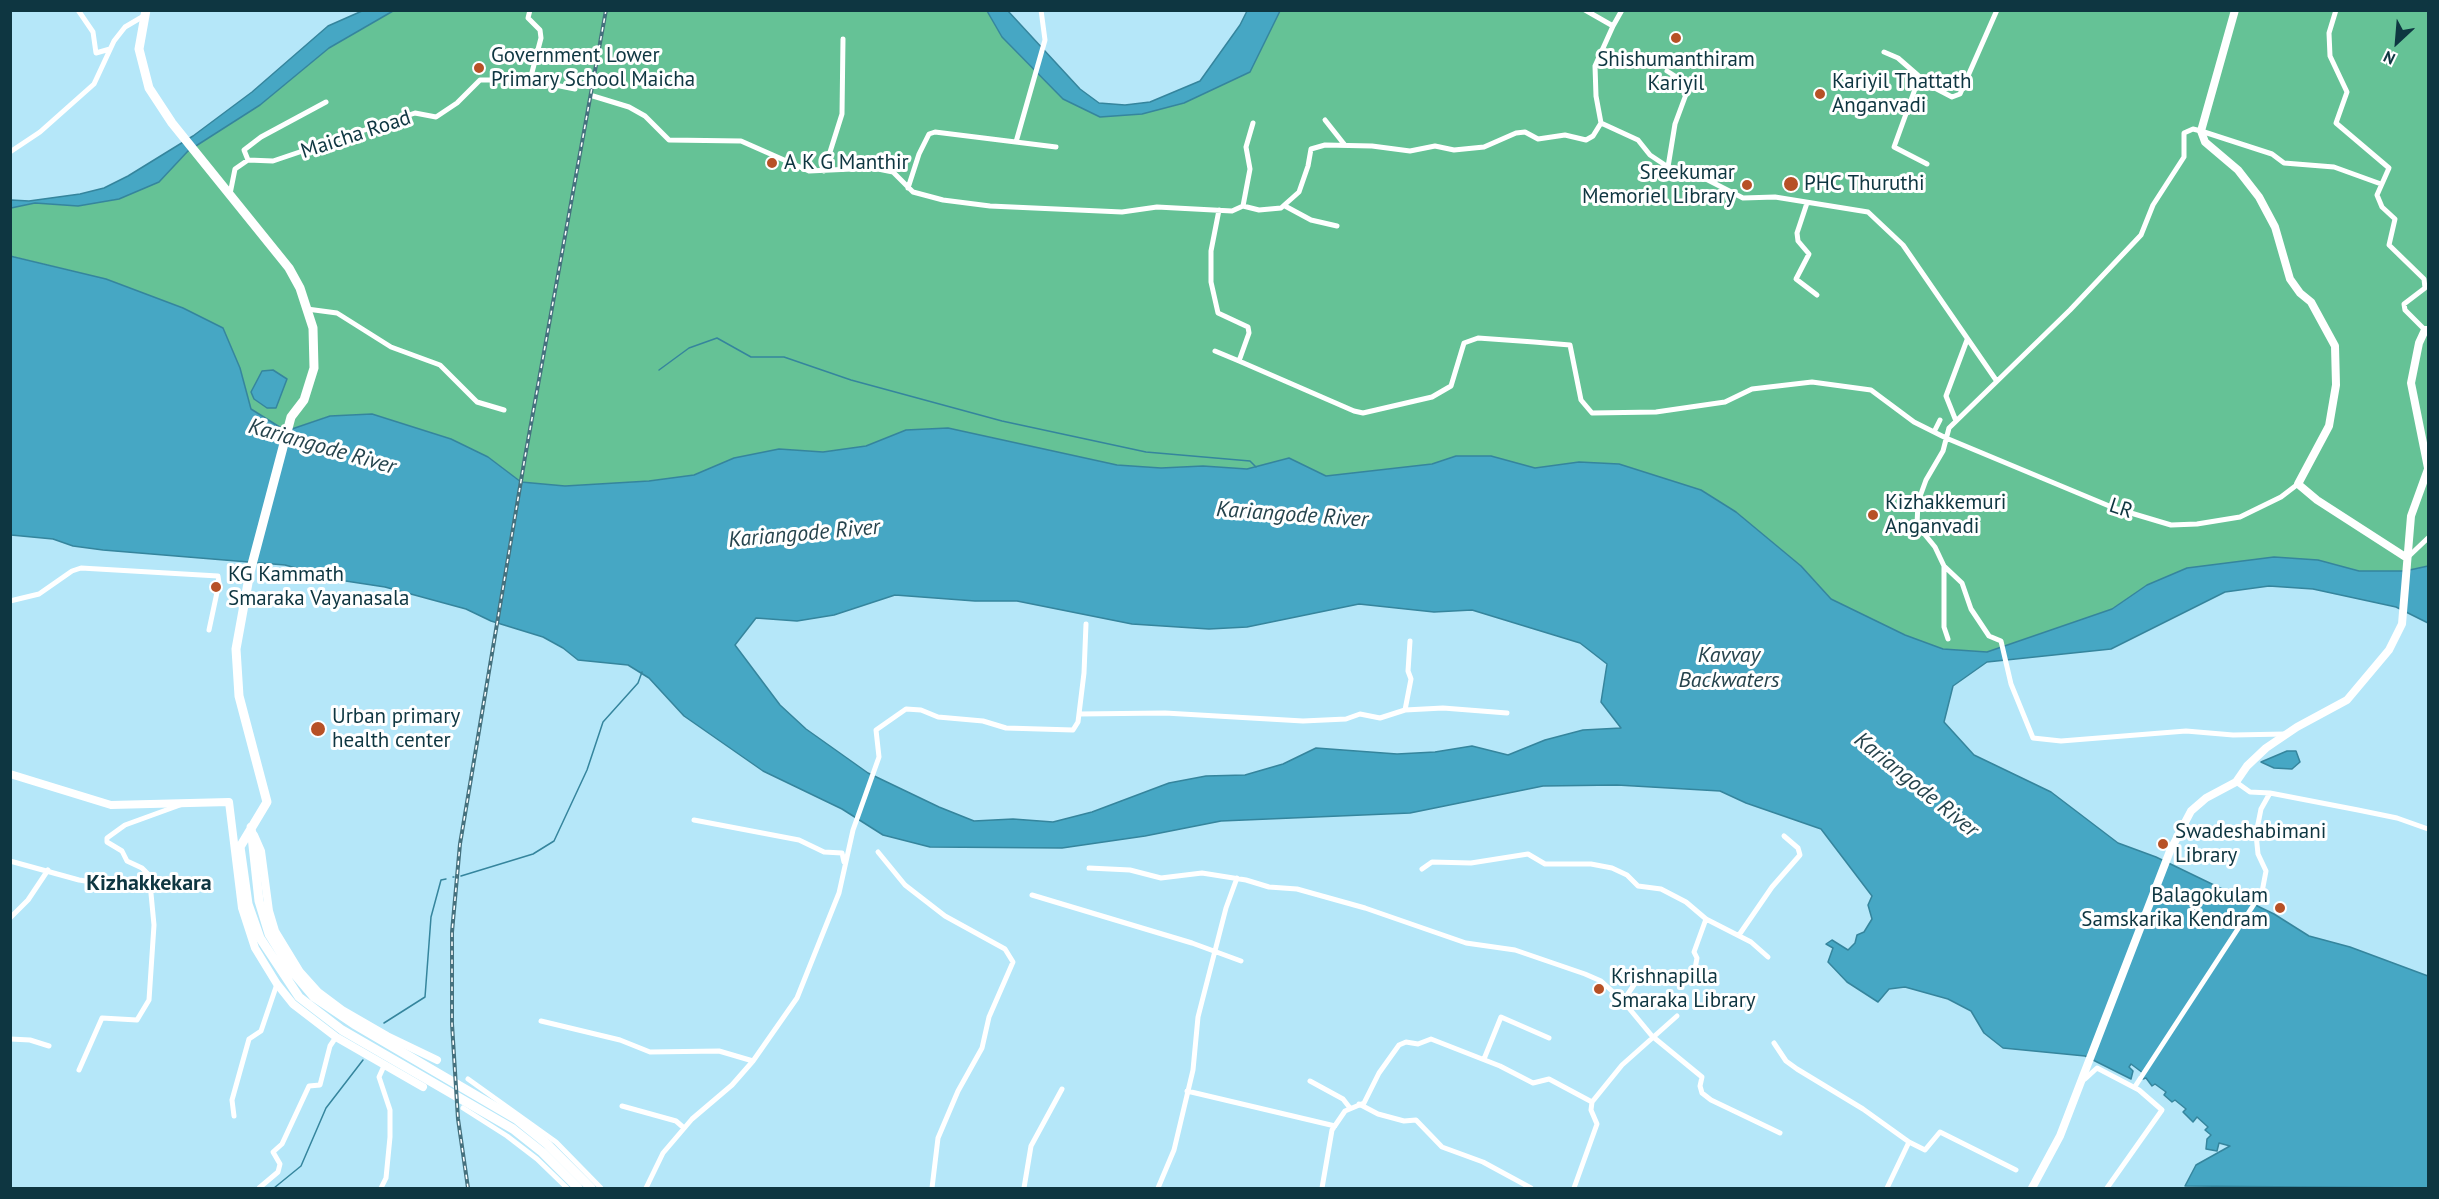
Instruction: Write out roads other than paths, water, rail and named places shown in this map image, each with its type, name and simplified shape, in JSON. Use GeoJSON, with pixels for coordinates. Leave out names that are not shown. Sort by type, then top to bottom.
{"type":"FeatureCollection","features":[{"type":"Feature","properties":{"kind":"highway"},"geometry":{"type":"LineString","coordinates":[[144,14],[138,49],[149,88],[172,123],[289,268],[300,288],[313,328],[314,368],[304,400],[291,417],[250,572],[237,649],[236,672],[239,696],[267,802],[240,847],[248,904],[260,938],[277,968],[299,997],[333,1023],[513,1129],[542,1152],[578,1188]]}},
{"type":"Feature","properties":{"kind":"highway"},"geometry":{"type":"LineString","coordinates":[[251,828],[259,901],[269,934],[292,971],[314,997],[478,1095],[547,1144],[591,1188]]}},
{"type":"Feature","properties":{"kind":"street"},"geometry":{"type":"LineString","coordinates":[[78,10],[93,32],[96,53],[110,49]]}},
{"type":"Feature","properties":{"kind":"street"},"geometry":{"type":"LineString","coordinates":[[530,10],[528,18],[540,30],[541,38],[530,80],[575,89]]}},
{"type":"Feature","properties":{"kind":"street"},"geometry":{"type":"LineString","coordinates":[[1016,142],[1045,40],[1041,10]]}},
{"type":"Feature","properties":{"kind":"street"},"geometry":{"type":"LineString","coordinates":[[1585,10],[1613,26]]}},
{"type":"Feature","properties":{"kind":"street"},"geometry":{"type":"LineString","coordinates":[[592,96],[628,107],[645,116],[669,140],[741,141],[809,171],[881,170],[892,172],[908,188],[943,200],[990,206],[1122,212],[1157,207],[1235,211],[1243,206],[1272,210],[1285,206],[1299,192],[1311,149],[1344,144],[1410,151],[1435,146],[1454,150],[1484,147],[1516,133],[1525,132],[1538,139],[1565,135],[1586,141],[1593,136],[1601,123],[1595,86],[1595,66],[1622,10]]}},
{"type":"Feature","properties":{"kind":"street"},"geometry":{"type":"LineString","coordinates":[[1884,52],[1898,58],[1919,78],[1952,97],[1960,94],[1997,10]]}},
{"type":"Feature","properties":{"kind":"street"},"geometry":{"type":"LineString","coordinates":[[2235,10],[2201,131],[2205,142],[2238,170],[2259,197],[2275,227],[2290,279],[2300,293],[2311,302],[2335,346],[2336,375],[2329,426],[2298,484],[2299,488],[2407,562]]}},
{"type":"Feature","properties":{"kind":"street"},"geometry":{"type":"LineString","coordinates":[[2032,1188],[2060,1136],[2170,851],[2192,811],[2206,798],[2236,782],[2247,766],[2288,734],[2331,711],[2356,692],[2389,650],[2402,624],[2411,516],[2428,468],[2411,383],[2419,343],[2427,330],[2405,309],[2404,304],[2425,288],[2424,279],[2389,245],[2395,219],[2378,200],[2377,195],[2389,168],[2336,123],[2347,92],[2330,56],[2329,33],[2336,10]]}},
{"type":"Feature","properties":{"kind":"street"},"geometry":{"type":"LineString","coordinates":[[10,152],[40,132],[93,84],[110,49],[125,27],[144,14]]}},
{"type":"Feature","properties":{"kind":"street"},"geometry":{"type":"LineString","coordinates":[[824,171],[842,114],[843,39]]}},
{"type":"Feature","properties":{"kind":"street"},"geometry":{"type":"LineString","coordinates":[[1667,71],[1686,83],[1688,88],[1675,124],[1668,167]]}},
{"type":"Feature","properties":{"kind":"street"},"geometry":{"type":"LineString","coordinates":[[1919,78],[1894,147],[1927,164]]}},
{"type":"Feature","properties":{"kind":"street","name":"Maicha Road"},"geometry":{"type":"LineString","coordinates":[[248,160],[273,161],[415,113],[436,117],[457,103],[480,80],[530,80]]}},
{"type":"Feature","properties":{"kind":"street"},"geometry":{"type":"LineString","coordinates":[[230,194],[235,169],[248,160],[244,150],[261,137],[326,102]]}},
{"type":"Feature","properties":{"kind":"street"},"geometry":{"type":"LineString","coordinates":[[1325,120],[1344,144]]}},
{"type":"Feature","properties":{"kind":"street"},"geometry":{"type":"LineString","coordinates":[[1243,206],[1250,169],[1246,147],[1252,123]]}},
{"type":"Feature","properties":{"kind":"street"},"geometry":{"type":"LineString","coordinates":[[1601,123],[1638,140],[1650,155],[1668,167],[1700,176],[1743,198],[1775,197],[1868,212],[1889,230],[1930,282],[1996,380]]}},
{"type":"Feature","properties":{"kind":"street"},"geometry":{"type":"LineString","coordinates":[[2288,734],[2233,735],[2186,731],[2061,741],[2033,738],[2011,684],[2001,640],[1989,636],[1971,609],[1962,583],[1944,566],[1935,547],[1917,525],[1918,501],[1926,480],[1943,451],[1949,428],[2070,310],[2141,236],[2153,205],[2184,156],[2184,133],[2193,129],[2201,131],[2272,154],[2284,163],[2334,167],[2381,184]]}},
{"type":"Feature","properties":{"kind":"street"},"geometry":{"type":"LineString","coordinates":[[908,188],[919,154],[929,134],[935,132],[1056,147]]}},
{"type":"Feature","properties":{"kind":"street"},"geometry":{"type":"LineString","coordinates":[[1807,203],[1797,233],[1798,241],[1809,254],[1796,279],[1817,295]]}},
{"type":"Feature","properties":{"kind":"street"},"geometry":{"type":"LineString","coordinates":[[1285,206],[1311,220],[1337,226]]}},
{"type":"Feature","properties":{"kind":"street"},"geometry":{"type":"LineString","coordinates":[[1215,351],[1239,361],[1250,333],[1248,327],[1218,313],[1211,282],[1210,251],[1219,210]]}},
{"type":"Feature","properties":{"kind":"street"},"geometry":{"type":"LineString","coordinates":[[306,309],[338,313],[391,347],[440,364],[477,402],[504,410]]}},
{"type":"Feature","properties":{"kind":"street","name":"LR"},"geometry":{"type":"LineString","coordinates":[[1239,361],[1363,413],[1432,397],[1451,386],[1464,342],[1478,338],[1570,345],[1581,400],[1592,413],[1656,412],[1725,402],[1752,389],[1812,382],[1871,390],[1914,422],[1946,438],[2114,508],[2170,525],[2197,524],[2240,517],[2281,497],[2298,484]]}},
{"type":"Feature","properties":{"kind":"street"},"geometry":{"type":"LineString","coordinates":[[1956,421],[1946,396],[1967,340]]}},
{"type":"Feature","properties":{"kind":"street"},"geometry":{"type":"LineString","coordinates":[[1934,432],[1940,420]]}},
{"type":"Feature","properties":{"kind":"street"},"geometry":{"type":"LineString","coordinates":[[2407,562],[2428,538]]}},
{"type":"Feature","properties":{"kind":"street"},"geometry":{"type":"LineString","coordinates":[[1944,566],[1944,627],[1948,639]]}},
{"type":"Feature","properties":{"kind":"street"},"geometry":{"type":"LineString","coordinates":[[10,601],[39,594],[72,571],[81,568],[218,576],[219,583],[209,630]]}},
{"type":"Feature","properties":{"kind":"street"},"geometry":{"type":"LineString","coordinates":[[646,1188],[663,1153],[684,1128],[732,1084],[753,1061],[797,998],[839,893],[853,830],[877,765],[879,757],[876,730],[906,709],[921,710],[938,717],[983,721],[1006,728],[1073,730],[1079,714],[1086,624]]}},
{"type":"Feature","properties":{"kind":"street"},"geometry":{"type":"LineString","coordinates":[[1405,710],[1412,679],[1408,671],[1410,641]]}},
{"type":"Feature","properties":{"kind":"street"},"geometry":{"type":"LineString","coordinates":[[1079,714],[1166,712],[1303,721],[1346,719],[1360,714],[1380,718],[1405,710],[1443,708],[1507,713]]}},
{"type":"Feature","properties":{"kind":"street"},"geometry":{"type":"LineString","coordinates":[[10,774],[111,805],[229,802],[242,908],[255,948],[277,984],[293,1004],[336,1037],[423,1087]]}},
{"type":"Feature","properties":{"kind":"street"},"geometry":{"type":"LineString","coordinates":[[2236,782],[2250,792],[2270,793],[2397,818],[2428,829]]}},
{"type":"Feature","properties":{"kind":"street"},"geometry":{"type":"LineString","coordinates":[[2136,1085],[2262,892],[2266,871],[2258,854],[2256,834],[2261,809],[2270,793]]}},
{"type":"Feature","properties":{"kind":"street"},"geometry":{"type":"LineString","coordinates":[[79,1070],[102,1018],[137,1020],[149,1000],[154,925],[150,883],[142,867],[127,861],[123,851],[107,842],[107,838],[124,825],[182,804]]}},
{"type":"Feature","properties":{"kind":"street"},"geometry":{"type":"LineString","coordinates":[[694,820],[799,840],[824,852],[842,853],[845,863]]}},
{"type":"Feature","properties":{"kind":"street"},"geometry":{"type":"LineString","coordinates":[[251,828],[261,851],[269,911],[275,931],[300,972],[318,992],[342,1010],[387,1036],[437,1060]]}},
{"type":"Feature","properties":{"kind":"street"},"geometry":{"type":"LineString","coordinates":[[1738,935],[1772,887],[1800,855],[1798,848],[1784,836]]}},
{"type":"Feature","properties":{"kind":"street"},"geometry":{"type":"LineString","coordinates":[[878,852],[905,885],[945,916],[1005,949],[1013,962],[989,1017],[982,1047],[958,1091],[938,1138],[932,1188]]}},
{"type":"Feature","properties":{"kind":"street"},"geometry":{"type":"LineString","coordinates":[[1422,869],[1432,862],[1471,863],[1528,854],[1545,864],[1601,866],[1627,874],[1638,886],[1673,894],[1706,919],[1738,935],[1768,957]]}},
{"type":"Feature","properties":{"kind":"street"},"geometry":{"type":"LineString","coordinates":[[10,861],[79,880],[128,886],[150,883]]}},
{"type":"Feature","properties":{"kind":"street"},"geometry":{"type":"LineString","coordinates":[[1089,868],[1130,870],[1161,878],[1202,873],[1237,878],[1269,887],[1297,889],[1319,894],[1466,943],[1523,953],[1596,978],[1623,1001],[1652,1036],[1702,1077],[1700,1086],[1702,1093],[1711,1100],[1780,1133]]}},
{"type":"Feature","properties":{"kind":"street"},"geometry":{"type":"LineString","coordinates":[[10,918],[28,900],[48,870]]}},
{"type":"Feature","properties":{"kind":"street"},"geometry":{"type":"LineString","coordinates":[[1158,1188],[1174,1150],[1193,1070],[1198,1017],[1237,878]]}},
{"type":"Feature","properties":{"kind":"street"},"geometry":{"type":"LineString","coordinates":[[1032,895],[1241,961]]}},
{"type":"Feature","properties":{"kind":"street"},"geometry":{"type":"LineString","coordinates":[[1623,1001],[1636,982],[1646,976],[1683,979],[1691,977],[1696,970],[1696,946],[1706,919]]}},
{"type":"Feature","properties":{"kind":"street"},"geometry":{"type":"LineString","coordinates":[[234,1116],[232,1100],[249,1039],[261,1031],[277,984]]}},
{"type":"Feature","properties":{"kind":"street"},"geometry":{"type":"LineString","coordinates":[[1574,1188],[1597,1124],[1591,1110],[1592,1102],[1622,1065],[1677,1016]]}},
{"type":"Feature","properties":{"kind":"street"},"geometry":{"type":"LineString","coordinates":[[1484,1059],[1501,1017],[1549,1038]]}},
{"type":"Feature","properties":{"kind":"street"},"geometry":{"type":"LineString","coordinates":[[541,1021],[620,1040],[650,1052],[719,1051],[753,1061]]}},
{"type":"Feature","properties":{"kind":"street"},"geometry":{"type":"LineString","coordinates":[[259,1188],[278,1172],[280,1164],[273,1152],[282,1144],[309,1086],[320,1085],[330,1046],[336,1037]]}},
{"type":"Feature","properties":{"kind":"street"},"geometry":{"type":"LineString","coordinates":[[10,1039],[49,1046]]}},
{"type":"Feature","properties":{"kind":"street"},"geometry":{"type":"LineString","coordinates":[[1322,1188],[1328,1149],[1335,1126],[1350,1108],[1364,1103],[1379,1073],[1399,1045],[1406,1042],[1418,1044],[1431,1039],[1484,1059],[1533,1083],[1549,1080],[1592,1102]]}},
{"type":"Feature","properties":{"kind":"street"},"geometry":{"type":"LineString","coordinates":[[1774,1043],[1786,1060],[1797,1069],[1863,1109],[1909,1142],[1925,1150],[1940,1132],[2016,1170]]}},
{"type":"Feature","properties":{"kind":"street"},"geometry":{"type":"LineString","coordinates":[[383,1188],[390,1137],[390,1110],[379,1077],[384,1066]]}},
{"type":"Feature","properties":{"kind":"street"},"geometry":{"type":"LineString","coordinates":[[2074,1095],[2088,1073],[2097,1068],[2118,1077],[2161,1108],[2161,1114],[2107,1188]]}},
{"type":"Feature","properties":{"kind":"street"},"geometry":{"type":"LineString","coordinates":[[468,1079],[556,1142],[601,1188]]}},
{"type":"Feature","properties":{"kind":"street"},"geometry":{"type":"LineString","coordinates":[[1310,1081],[1343,1099],[1350,1108]]}},
{"type":"Feature","properties":{"kind":"street"},"geometry":{"type":"LineString","coordinates":[[1024,1188],[1031,1146],[1062,1089]]}},
{"type":"Feature","properties":{"kind":"street"},"geometry":{"type":"LineString","coordinates":[[1187,1091],[1335,1126]]}},
{"type":"Feature","properties":{"kind":"street"},"geometry":{"type":"LineString","coordinates":[[1359,1104],[1378,1114],[1404,1120],[1416,1120],[1442,1147],[1483,1162],[1531,1188]]}},
{"type":"Feature","properties":{"kind":"street"},"geometry":{"type":"LineString","coordinates":[[622,1106],[676,1121],[684,1128]]}},
{"type":"Feature","properties":{"kind":"street"},"geometry":{"type":"LineString","coordinates":[[463,1108],[507,1136],[567,1188]]}},
{"type":"Feature","properties":{"kind":"street"},"geometry":{"type":"LineString","coordinates":[[1887,1188],[1909,1142]]}},
{"type":"Feature","properties":{"kind":"water"},"geometry":{"type":"Polygon","coordinates":[[[362,11],[393,11],[329,48],[260,105],[188,151],[159,182],[119,199],[78,206],[35,203],[11,208],[11,200],[29,201],[80,194],[104,188],[128,176],[193,136],[252,92],[328,26],[362,11]]]}},
{"type":"Feature","properties":{"kind":"water"},"geometry":{"type":"Polygon","coordinates":[[[987,11],[1008,11],[1080,89],[1099,103],[1125,105],[1150,102],[1200,81],[1240,25],[1247,11],[1280,11],[1250,72],[1184,103],[1142,114],[1100,117],[1063,99],[1002,37],[987,11]]]}},
{"type":"Feature","properties":{"kind":"water","name":"Kavvay Backwaters"},"geometry":{"type":"Polygon","coordinates":[[[10,256],[106,279],[183,308],[223,328],[240,368],[251,409],[286,431],[330,416],[372,414],[451,439],[488,457],[521,482],[565,486],[649,481],[694,475],[734,458],[779,449],[823,452],[866,446],[906,430],[948,428],[1117,465],[1161,468],[1203,466],[1247,469],[1289,458],[1326,476],[1432,464],[1456,456],[1491,456],[1535,468],[1579,462],[1619,464],[1701,490],[1736,512],[1801,566],[1831,599],[1905,635],[1943,649],[1987,652],[2112,609],[2147,585],[2187,568],[2274,557],[2318,560],[2359,571],[2405,571],[2428,566],[2428,623],[2396,607],[2313,589],[2269,586],[2225,592],[2111,649],[1987,662],[1953,686],[1944,722],[1974,755],[2051,792],[2118,843],[2156,857],[2274,914],[2309,936],[2350,947],[2428,976],[2428,1188],[2185,1186],[2196,1165],[2230,1146],[2219,1143],[2217,1151],[2206,1149],[2207,1139],[2211,1135],[2205,1130],[2208,1127],[2197,1117],[2193,1122],[2183,1112],[2186,1109],[2175,1100],[2172,1102],[2164,1095],[2166,1092],[2155,1084],[2152,1086],[2146,1078],[2143,1079],[2140,1076],[2143,1073],[2131,1064],[2129,1067],[2133,1071],[2131,1079],[2085,1056],[2003,1048],[1984,1033],[1971,1011],[1948,999],[1905,987],[1889,989],[1878,1002],[1847,982],[1828,962],[1833,948],[1826,944],[1832,940],[1848,950],[1855,943],[1857,935],[1864,932],[1872,919],[1868,905],[1872,896],[1821,829],[1746,803],[1720,791],[1617,785],[1543,786],[1410,813],[1221,821],[1145,836],[1062,848],[930,847],[883,835],[842,809],[763,771],[684,716],[649,678],[628,665],[578,660],[543,637],[491,621],[466,609],[385,587],[339,580],[285,565],[103,550],[73,546],[53,539],[11,535],[10,256]],[[895,595],[834,615],[797,621],[756,618],[735,645],[780,705],[806,729],[868,773],[974,821],[1013,819],[1053,822],[1092,812],[1169,783],[1206,776],[1245,775],[1283,764],[1316,748],[1397,754],[1435,752],[1472,746],[1508,755],[1545,740],[1583,730],[1621,728],[1601,702],[1607,664],[1580,643],[1472,610],[1434,612],[1359,604],[1247,627],[1209,629],[1132,624],[1017,601],[975,601],[895,595]]]}},
{"type":"Feature","properties":{"kind":"water"},"geometry":{"type":"Polygon","coordinates":[[[273,370],[287,379],[276,408],[267,408],[254,399],[251,392],[262,371],[273,370]]]}},
{"type":"Feature","properties":{"kind":"water"},"geometry":{"type":"Polygon","coordinates":[[[2287,751],[2296,751],[2300,762],[2292,769],[2274,768],[2261,762],[2287,751]]]}},
{"type":"Feature","properties":{"kind":"waterway"},"geometry":{"type":"LineString","coordinates":[[659,370],[689,348],[717,338],[751,357],[784,357],[851,380],[1002,421],[1146,452],[1250,461],[1256,467]]}},
{"type":"Feature","properties":{"kind":"waterway"},"geometry":{"type":"LineString","coordinates":[[461,876],[533,854],[554,841],[587,770],[603,722],[638,683],[642,672]]}},
{"type":"Feature","properties":{"kind":"waterway"},"geometry":{"type":"LineString","coordinates":[[384,1023],[425,997],[431,917],[441,880],[446,879]]}},
{"type":"Feature","properties":{"kind":"waterway"},"geometry":{"type":"LineString","coordinates":[[274,1188],[301,1166],[326,1108],[363,1060]]}},
{"type":"Feature","properties":{"kind":"railway"},"geometry":{"type":"LineString","coordinates":[[468,1188],[458,1119],[452,1024],[452,932],[460,844],[525,457],[606,10]]}},
{"type":"Feature","properties":{"kind":"place","name":"Shishumanthiram Kariyil"},"geometry":{"type":"Point","coordinates":[1676,38]}},
{"type":"Feature","properties":{"kind":"place","name":"Government Lower Primary School Maicha"},"geometry":{"type":"Point","coordinates":[479,68]}},
{"type":"Feature","properties":{"kind":"place","name":"Kariyil Thattath Anganvadi"},"geometry":{"type":"Point","coordinates":[1820,94]}},
{"type":"Feature","properties":{"kind":"place","name":"A K G Manthir"},"geometry":{"type":"Point","coordinates":[772,163]}},
{"type":"Feature","properties":{"kind":"place","name":"PHC Thuruthi"},"geometry":{"type":"Point","coordinates":[1791,184]}},
{"type":"Feature","properties":{"kind":"place","name":"Sreekumar Memoriel Library"},"geometry":{"type":"Point","coordinates":[1747,185]}},
{"type":"Feature","properties":{"kind":"place","name":"Kizhakkemuri Anganvadi"},"geometry":{"type":"Point","coordinates":[1873,515]}},
{"type":"Feature","properties":{"kind":"place","name":"KG Kammath Smaraka Vayanasala"},"geometry":{"type":"Point","coordinates":[216,587]}},
{"type":"Feature","properties":{"kind":"place","name":"Urban primary health center"},"geometry":{"type":"Point","coordinates":[318,729]}},
{"type":"Feature","properties":{"kind":"place","name":"Swadeshabimani Library"},"geometry":{"type":"Point","coordinates":[2163,844]}},
{"type":"Feature","properties":{"kind":"place","name":"Balagokulam Samskarika Kendram"},"geometry":{"type":"Point","coordinates":[2280,908]}},
{"type":"Feature","properties":{"kind":"place","name":"Krishnapilla Smaraka Library"},"geometry":{"type":"Point","coordinates":[1599,989]}},
{"type":"Feature","properties":{"kind":"district","name":"Kizhakkekara"},"geometry":{"type":"Point","coordinates":[149,884]}},
{"type":"Feature","properties":{"kind":"water label","name":"Kariangode River"},"geometry":{"type":"Point","coordinates":[322,447]}},
{"type":"Feature","properties":{"kind":"water label","name":"Kariangode River"},"geometry":{"type":"Point","coordinates":[1292,515]}},
{"type":"Feature","properties":{"kind":"water label","name":"Kariangode River"},"geometry":{"type":"Point","coordinates":[804,534]}},
{"type":"Feature","properties":{"kind":"water label","name":"Kariangode River"},"geometry":{"type":"Point","coordinates":[1916,785]}}]}
